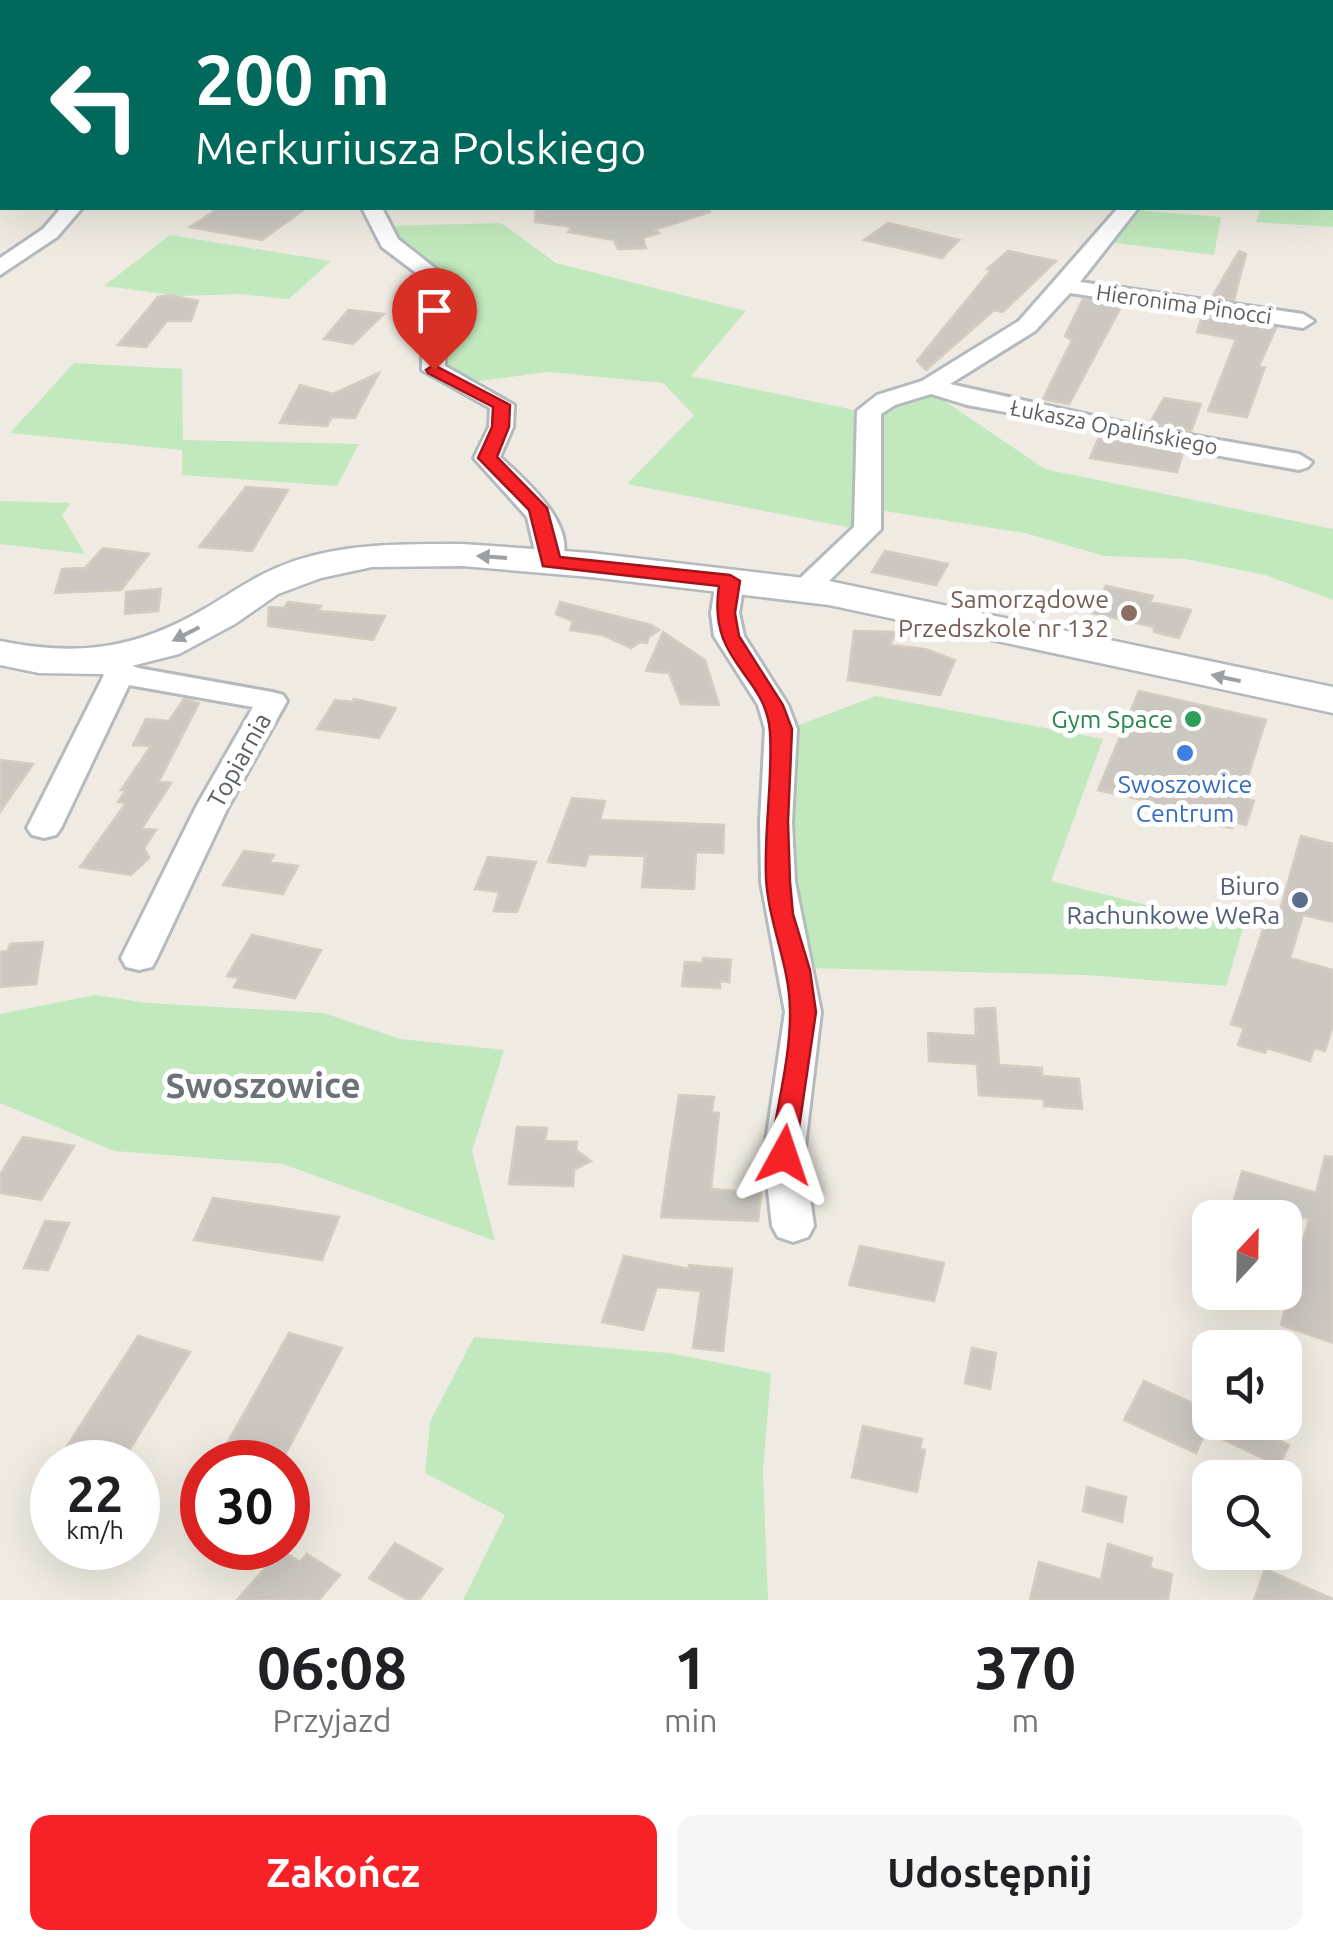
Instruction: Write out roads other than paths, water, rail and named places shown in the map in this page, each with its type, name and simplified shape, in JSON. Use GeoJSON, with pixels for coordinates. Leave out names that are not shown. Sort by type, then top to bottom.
{"type":"FeatureCollection","features":[{"type":"Feature","properties":{"kind":"street"},"geometry":{"type":"LineString","coordinates":[[0,268],[50,232],[70,210]]}},
{"type":"Feature","properties":{"kind":"street"},"geometry":{"type":"LineString","coordinates":[[373,210],[389,244],[434,276],[430,346],[434,370],[502,405],[501,427],[487,458],[537,508],[552,552],[550,562]]}},
{"type":"Feature","properties":{"kind":"street"},"geometry":{"type":"LineString","coordinates":[[804,590],[867,529],[869,411],[886,400],[930,386],[1027,326],[1126,210]]}},
{"type":"Feature","properties":{"kind":"street","name":"Hieronima Pinocci"},"geometry":{"type":"LineString","coordinates":[[1065,286],[1302,321]]}},
{"type":"Feature","properties":{"kind":"street","name":"Łukasza Opalińskiego"},"geometry":{"type":"LineString","coordinates":[[930,386],[968,398],[1299,462]]}},
{"type":"Feature","properties":{"kind":"street"},"geometry":{"type":"LineString","coordinates":[[0,653],[39,661],[110,667],[221,616],[264,586],[311,568],[372,556],[462,555],[804,590],[1327,699]]}},
{"type":"Feature","properties":{"kind":"street"},"geometry":{"type":"LineString","coordinates":[[730,581],[725,613],[729,636],[773,705],[781,729],[776,822],[778,882],[781,914],[797,970],[803,1012],[784,1155],[793,1226]]}},
{"type":"Feature","properties":{"kind":"street"},"geometry":{"type":"LineString","coordinates":[[44,828],[105,710],[110,667]]}},
{"type":"Feature","properties":{"kind":"street","name":"Topiarnia"},"geometry":{"type":"LineString","coordinates":[[110,667],[130,676],[272,701],[212,807],[139,958]]}},
{"type":"Feature","properties":{"kind":"place","name":"Samorządowe Przedszkole nr 132"},"geometry":{"type":"Point","coordinates":[1129,613]}},
{"type":"Feature","properties":{"kind":"place","name":"Gym Space"},"geometry":{"type":"Point","coordinates":[1193,719]}},
{"type":"Feature","properties":{"kind":"place","name":"Swoszowice Centrum"},"geometry":{"type":"Point","coordinates":[1185,753]}},
{"type":"Feature","properties":{"kind":"place","name":"Biuro Rachunkowe WeRa"},"geometry":{"type":"Point","coordinates":[1300,900]}},
{"type":"Feature","properties":{"kind":"district","name":"Swoszowice"},"geometry":{"type":"Point","coordinates":[263,1086]}}]}
